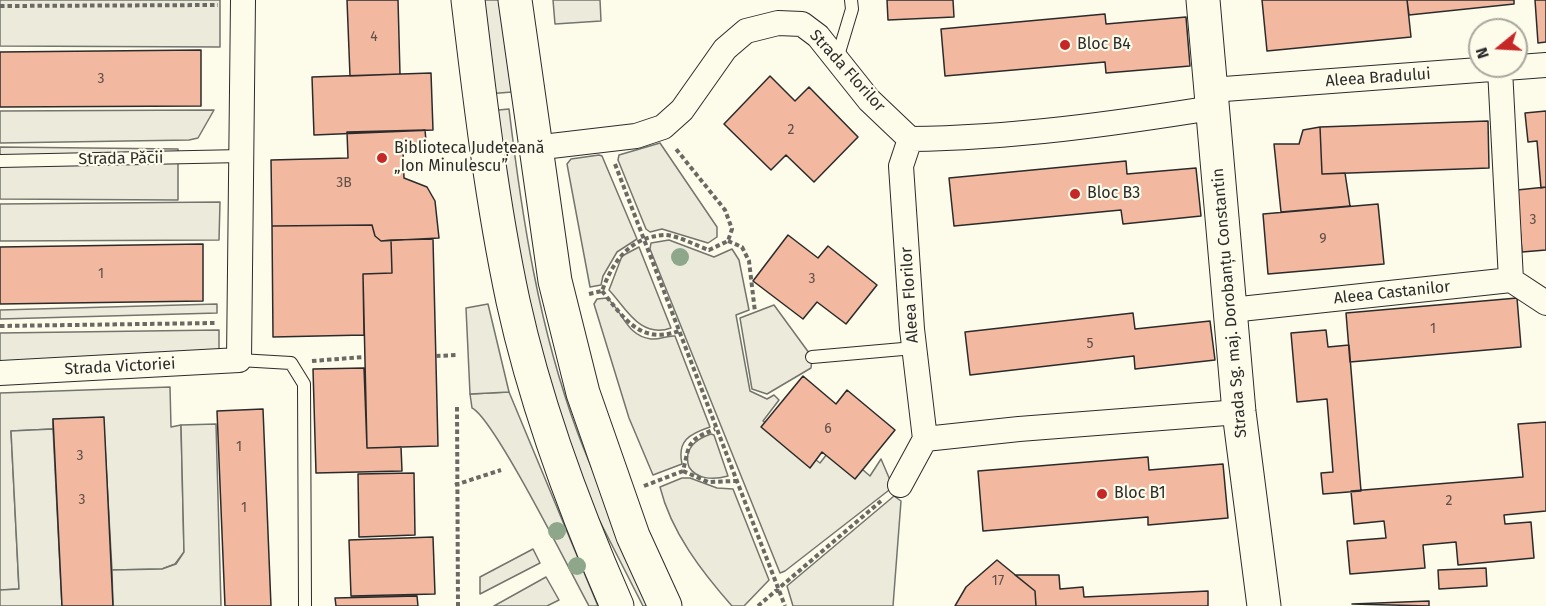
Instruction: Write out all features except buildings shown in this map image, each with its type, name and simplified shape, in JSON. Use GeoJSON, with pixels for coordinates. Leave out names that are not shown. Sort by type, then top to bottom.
{"type":"FeatureCollection","features":[{"type":"Feature","properties":{"kind":"main road"},"geometry":{"type":"LineString","coordinates":[[468,0],[491,180],[514,302],[544,412],[579,518],[617,606]]}},
{"type":"Feature","properties":{"kind":"main road"},"geometry":{"type":"LineString","coordinates":[[515,0],[534,148],[555,280],[583,393],[633,536],[665,606]]}},
{"type":"Feature","properties":{"kind":"main road","name":"Strada Sg. maj. Dorobanțu Constantin"},"geometry":{"type":"LineString","coordinates":[[1203,0],[1239,412],[1264,606]]}},
{"type":"Feature","properties":{"kind":"street"},"geometry":{"type":"LineString","coordinates":[[239,360],[243,3]]}},
{"type":"Feature","properties":{"kind":"street","name":"Strada Florilor"},"geometry":{"type":"LineString","coordinates":[[534,148],[606,141],[636,136],[660,128],[682,110],[725,49],[746,31],[778,23],[802,24],[818,36],[869,100],[910,139]]}},
{"type":"Feature","properties":{"kind":"street","name":"Aleea Bradului"},"geometry":{"type":"LineString","coordinates":[[1528,67],[1546,65]]}},
{"type":"Feature","properties":{"kind":"street","name":"Aleea Bradului"},"geometry":{"type":"LineString","coordinates":[[1211,99],[1468,72]]}},
{"type":"Feature","properties":{"kind":"street"},"geometry":{"type":"LineString","coordinates":[[1500,78],[1511,280],[1546,303]]}},
{"type":"Feature","properties":{"kind":"street"},"geometry":{"type":"LineString","coordinates":[[910,139],[966,139],[1124,122],[1211,99]]}},
{"type":"Feature","properties":{"kind":"street","name":"Aleea Florilor"},"geometry":{"type":"LineString","coordinates":[[910,139],[901,166],[914,348],[925,439]]}},
{"type":"Feature","properties":{"kind":"street","name":"Aleea Castanilor"},"geometry":{"type":"LineString","coordinates":[[1231,310],[1511,280]]}},
{"type":"Feature","properties":{"kind":"street","name":"Strada Victoriei"},"geometry":{"type":"LineString","coordinates":[[0,373],[239,360]]}},
{"type":"Feature","properties":{"kind":"street"},"geometry":{"type":"LineString","coordinates":[[900,485],[925,439],[1031,428],[1239,412]]}},
{"type":"Feature","properties":{"kind":"lane"},"geometry":{"type":"LineString","coordinates":[[837,60],[852,9],[851,0]]}},
{"type":"Feature","properties":{"kind":"lane","name":"Strada Păcii"},"geometry":{"type":"LineString","coordinates":[[0,161],[242,156]]}},
{"type":"Feature","properties":{"kind":"lane"},"geometry":{"type":"LineString","coordinates":[[813,357],[914,348]]}},
{"type":"Feature","properties":{"kind":"lane"},"geometry":{"type":"LineString","coordinates":[[239,360],[291,363],[304,384],[305,605]]}},
{"type":"Feature","properties":{"kind":"path"},"geometry":{"type":"LineString","coordinates":[[0,6],[243,3]]}},
{"type":"Feature","properties":{"kind":"path"},"geometry":{"type":"LineString","coordinates":[[602,291],[623,250],[645,241],[665,235],[709,250],[728,241],[732,229],[725,210],[660,128]]}},
{"type":"Feature","properties":{"kind":"path"},"geometry":{"type":"LineString","coordinates":[[606,141],[785,606]]}},
{"type":"Feature","properties":{"kind":"path"},"geometry":{"type":"LineString","coordinates":[[728,241],[742,247],[749,261],[755,312]]}},
{"type":"Feature","properties":{"kind":"path"},"geometry":{"type":"LineString","coordinates":[[579,296],[602,291]]}},
{"type":"Feature","properties":{"kind":"path"},"geometry":{"type":"LineString","coordinates":[[602,291],[635,328],[654,336],[679,331]]}},
{"type":"Feature","properties":{"kind":"path"},"geometry":{"type":"LineString","coordinates":[[0,326],[217,323]]}},
{"type":"Feature","properties":{"kind":"path"},"geometry":{"type":"LineString","coordinates":[[435,356],[458,355]]}},
{"type":"Feature","properties":{"kind":"path"},"geometry":{"type":"LineString","coordinates":[[291,363],[364,357]]}},
{"type":"Feature","properties":{"kind":"path"},"geometry":{"type":"LineString","coordinates":[[457,407],[455,485],[458,606]]}},
{"type":"Feature","properties":{"kind":"path"},"geometry":{"type":"LineString","coordinates":[[683,471],[689,444],[696,437],[715,429]]}},
{"type":"Feature","properties":{"kind":"path"},"geometry":{"type":"LineString","coordinates":[[455,485],[501,470]]}},
{"type":"Feature","properties":{"kind":"path"},"geometry":{"type":"LineString","coordinates":[[641,488],[683,471],[708,482],[736,481]]}},
{"type":"Feature","properties":{"kind":"path"},"geometry":{"type":"LineString","coordinates":[[759,606],[900,485]]}},
{"type":"Feature","properties":{"kind":"shaded area"},"geometry":{"type":"Polygon","coordinates":[[[0,0],[220,0],[220,47],[0,46],[0,0]]]}},
{"type":"Feature","properties":{"kind":"shaded area"},"geometry":{"type":"Polygon","coordinates":[[[478,0],[502,0],[512,92],[487,94],[478,0]]]}},
{"type":"Feature","properties":{"kind":"shaded area"},"geometry":{"type":"Polygon","coordinates":[[[553,0],[600,0],[601,21],[555,24],[553,0]]]}},
{"type":"Feature","properties":{"kind":"shaded area"},"geometry":{"type":"Polygon","coordinates":[[[509,109],[526,232],[552,353],[577,431],[595,476],[657,606],[643,606],[561,445],[488,111],[509,109]]]}},
{"type":"Feature","properties":{"kind":"shaded area"},"geometry":{"type":"Polygon","coordinates":[[[214,110],[198,138],[189,140],[0,143],[0,111],[214,110]]]}},
{"type":"Feature","properties":{"kind":"shaded area"},"geometry":{"type":"Polygon","coordinates":[[[660,143],[717,227],[717,237],[708,243],[662,229],[650,232],[646,229],[618,160],[619,155],[660,143]]]}},
{"type":"Feature","properties":{"kind":"shaded area"},"geometry":{"type":"Polygon","coordinates":[[[0,147],[178,149],[178,200],[0,199],[0,147]]]}},
{"type":"Feature","properties":{"kind":"shaded area"},"geometry":{"type":"Polygon","coordinates":[[[602,156],[637,239],[617,252],[603,276],[601,285],[590,287],[567,164],[571,159],[602,156]]]}},
{"type":"Feature","properties":{"kind":"shaded area"},"geometry":{"type":"Polygon","coordinates":[[[220,202],[219,240],[0,241],[0,204],[220,202]]]}},
{"type":"Feature","properties":{"kind":"shaded area"},"geometry":{"type":"Polygon","coordinates":[[[669,240],[714,257],[732,249],[739,260],[749,310],[736,315],[750,391],[767,399],[774,395],[779,400],[763,421],[820,463],[834,445],[870,476],[881,459],[893,487],[780,573],[650,249],[651,243],[669,240]]]}},
{"type":"Feature","properties":{"kind":"shaded area"},"geometry":{"type":"Polygon","coordinates":[[[639,247],[671,328],[660,330],[642,326],[609,290],[622,256],[639,247]]]}},
{"type":"Feature","properties":{"kind":"shaded area"},"geometry":{"type":"Polygon","coordinates":[[[607,298],[630,328],[643,337],[657,339],[675,336],[710,427],[696,432],[686,440],[681,449],[682,464],[653,475],[629,418],[594,304],[597,299],[607,298]]]}},
{"type":"Feature","properties":{"kind":"shaded area"},"geometry":{"type":"Polygon","coordinates":[[[217,304],[217,313],[0,319],[0,310],[217,304]]]}},
{"type":"Feature","properties":{"kind":"shaded area"},"geometry":{"type":"Polygon","coordinates":[[[488,304],[509,392],[470,394],[466,308],[488,304]]]}},
{"type":"Feature","properties":{"kind":"shaded area"},"geometry":{"type":"Polygon","coordinates":[[[774,305],[812,357],[811,368],[767,394],[752,389],[740,318],[774,305]]]}},
{"type":"Feature","properties":{"kind":"shaded area"},"geometry":{"type":"Polygon","coordinates":[[[219,330],[219,354],[0,364],[0,333],[219,330]]]}},
{"type":"Feature","properties":{"kind":"shaded area"},"geometry":{"type":"Polygon","coordinates":[[[170,387],[171,427],[181,425],[184,552],[175,564],[162,569],[112,570],[104,429],[53,419],[53,429],[11,431],[19,589],[0,590],[0,393],[170,387]]]}},
{"type":"Feature","properties":{"kind":"shaded area"},"geometry":{"type":"Polygon","coordinates":[[[509,392],[598,606],[589,606],[514,467],[483,418],[472,408],[470,394],[509,392]]]}},
{"type":"Feature","properties":{"kind":"shaded area"},"geometry":{"type":"Polygon","coordinates":[[[216,424],[221,606],[113,606],[112,570],[162,569],[176,564],[184,552],[181,425],[216,424]]]}},
{"type":"Feature","properties":{"kind":"shaded area"},"geometry":{"type":"Polygon","coordinates":[[[53,429],[62,606],[0,606],[0,590],[19,589],[11,431],[53,429]]]}},
{"type":"Feature","properties":{"kind":"shaded area"},"geometry":{"type":"Polygon","coordinates":[[[714,435],[728,476],[701,477],[689,467],[689,450],[700,439],[714,435]]]}},
{"type":"Feature","properties":{"kind":"shaded area"},"geometry":{"type":"Polygon","coordinates":[[[682,478],[690,478],[717,488],[733,489],[769,580],[744,606],[732,606],[721,593],[689,551],[672,520],[660,487],[682,478]]]}},
{"type":"Feature","properties":{"kind":"shaded area"},"geometry":{"type":"Polygon","coordinates":[[[894,496],[901,501],[893,606],[793,606],[787,586],[894,496]]]}},
{"type":"Feature","properties":{"kind":"shaded area"},"geometry":{"type":"Polygon","coordinates":[[[533,549],[540,563],[480,594],[480,577],[533,549]]]}},
{"type":"Feature","properties":{"kind":"shaded area"},"geometry":{"type":"Polygon","coordinates":[[[546,577],[559,600],[547,606],[494,606],[546,577]]]}},
{"type":"Feature","properties":{"kind":"place","name":"Bloc B4"},"geometry":{"type":"Point","coordinates":[1065,45]}},
{"type":"Feature","properties":{"kind":"place","name":"Biblioteca Județeană „Ion Minulescu”"},"geometry":{"type":"Point","coordinates":[382,158]}},
{"type":"Feature","properties":{"kind":"place","name":"Bloc B3"},"geometry":{"type":"Point","coordinates":[1075,194]}},
{"type":"Feature","properties":{"kind":"place","name":"Bloc B1"},"geometry":{"type":"Point","coordinates":[1102,494]}}]}
